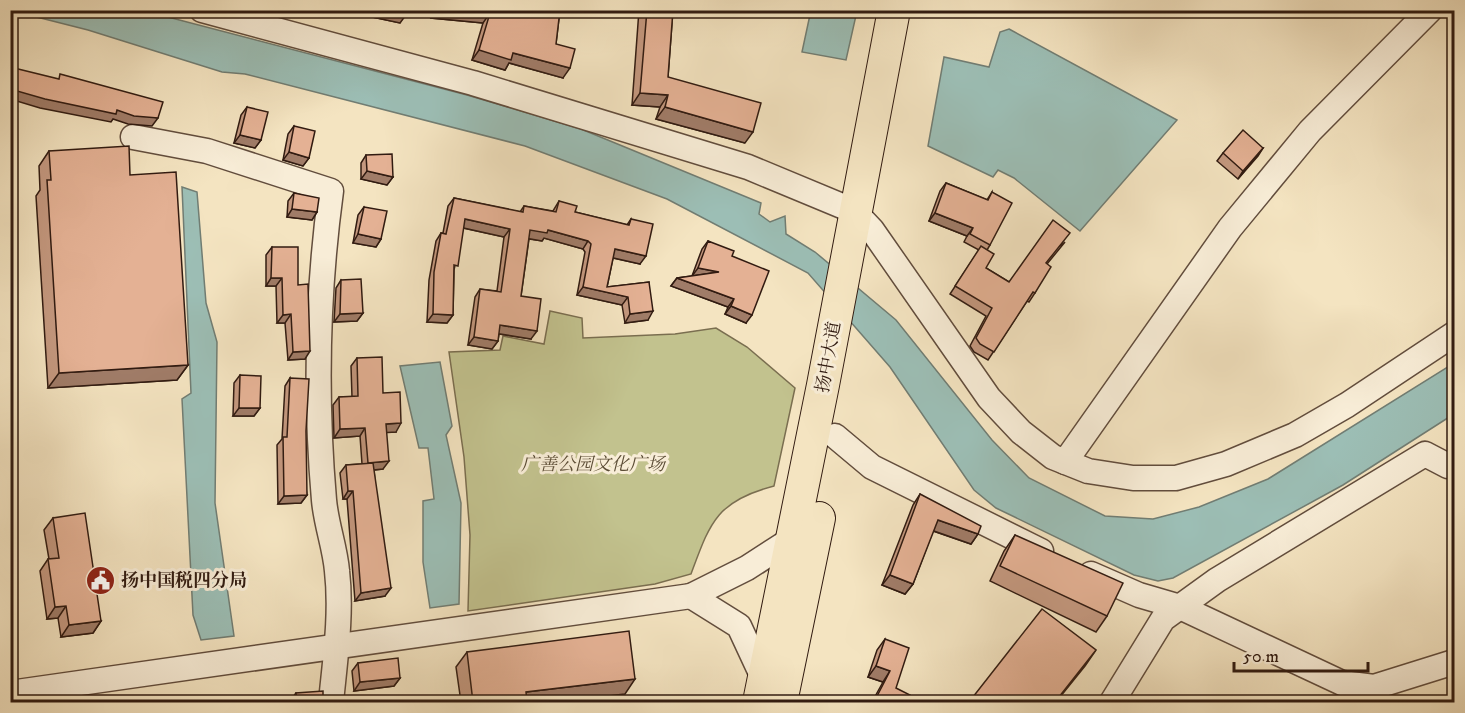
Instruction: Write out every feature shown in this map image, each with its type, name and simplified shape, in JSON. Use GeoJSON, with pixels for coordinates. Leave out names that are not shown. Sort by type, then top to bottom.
{"type":"FeatureCollection","features":[{"type":"Feature","properties":{"kind":"main road","name":"扬中大道"},"geometry":{"type":"LineString","coordinates":[[770,696],[825,433],[863,221],[894,10]]}},
{"type":"Feature","properties":{"kind":"main road","name":"扬中大道"},"geometry":{"type":"LineString","coordinates":[[863,221],[915,10]]}},
{"type":"Feature","properties":{"kind":"main road","name":"扬中大道"},"geometry":{"type":"LineString","coordinates":[[770,696],[792,539],[825,433]]}},
{"type":"Feature","properties":{"kind":"street"},"geometry":{"type":"LineString","coordinates":[[202,10],[496,90],[748,167],[863,221],[989,398],[1021,432],[1053,457],[1088,471],[1133,478],[1176,478],[1226,464],[1296,435],[1455,334]]}},
{"type":"Feature","properties":{"kind":"street"},"geometry":{"type":"LineString","coordinates":[[1065,462],[1230,228],[1310,131],[1430,10]]}},
{"type":"Feature","properties":{"kind":"street"},"geometry":{"type":"LineString","coordinates":[[133,137],[207,151],[331,191],[322,254],[317,377],[324,502],[338,572],[337,646],[331,702]]}},
{"type":"Feature","properties":{"kind":"street"},"geometry":{"type":"LineString","coordinates":[[825,433],[872,467],[993,530],[1139,595],[1180,607],[1342,683],[1359,687],[1374,687],[1455,662]]}},
{"type":"Feature","properties":{"kind":"street"},"geometry":{"type":"LineString","coordinates":[[1112,702],[1163,619],[1217,580],[1425,454],[1448,466],[1455,464]]}},
{"type":"Feature","properties":{"kind":"street"},"geometry":{"type":"LineString","coordinates":[[10,693],[691,596],[747,567],[792,539]]}},
{"type":"Feature","properties":{"kind":"street"},"geometry":{"type":"LineString","coordinates":[[691,596],[739,626],[770,696]]}},
{"type":"Feature","properties":{"kind":"green space","name":"广善公园文化广场"},"geometry":{"type":"Polygon","coordinates":[[[550,311],[582,318],[583,338],[675,334],[716,328],[747,347],[795,388],[774,486],[739,499],[718,516],[710,528],[691,574],[655,584],[468,611],[470,535],[464,457],[449,352],[500,350],[503,336],[544,344],[550,311]]]}},
{"type":"Feature","properties":{"kind":"water"},"geometry":{"type":"Polygon","coordinates":[[[811,10],[857,11],[846,60],[802,52],[811,10]]]}},
{"type":"Feature","properties":{"kind":"water"},"geometry":{"type":"Polygon","coordinates":[[[13,11],[145,11],[467,95],[581,129],[761,203],[759,214],[770,222],[785,216],[786,234],[815,252],[896,320],[992,440],[1029,478],[1105,516],[1153,519],[1199,507],[1268,479],[1454,363],[1454,414],[1343,485],[1173,578],[1158,581],[1134,575],[996,508],[974,490],[890,367],[808,273],[667,199],[525,146],[245,74],[222,72],[88,30],[13,11]]]}},
{"type":"Feature","properties":{"kind":"water"},"geometry":{"type":"Polygon","coordinates":[[[1009,29],[1177,120],[1080,231],[1014,178],[998,170],[993,177],[928,146],[944,57],[989,67],[1000,32],[1009,29]]]}},
{"type":"Feature","properties":{"kind":"water"},"geometry":{"type":"Polygon","coordinates":[[[182,187],[197,192],[206,303],[217,342],[215,503],[234,636],[201,640],[193,615],[182,399],[191,393],[182,187]]]}},
{"type":"Feature","properties":{"kind":"water"},"geometry":{"type":"Polygon","coordinates":[[[440,362],[452,426],[446,435],[461,503],[459,604],[430,608],[423,562],[423,501],[434,499],[428,448],[419,448],[400,366],[440,362]]]}},
{"type":"Feature","properties":{"kind":"building"},"geometry":{"type":"Polygon","coordinates":[[[384,10],[407,10],[406,15],[384,10]]]}},
{"type":"Feature","properties":{"kind":"building"},"geometry":{"type":"Polygon","coordinates":[[[462,10],[560,10],[556,44],[575,49],[570,68],[513,53],[511,60],[479,50],[490,13],[462,10]]]}},
{"type":"Feature","properties":{"kind":"building"},"geometry":{"type":"Polygon","coordinates":[[[647,10],[673,10],[668,77],[761,103],[753,132],[665,107],[668,95],[640,93],[647,10]]]}},
{"type":"Feature","properties":{"kind":"building"},"geometry":{"type":"Polygon","coordinates":[[[10,67],[59,79],[60,74],[163,102],[158,118],[134,116],[117,110],[116,114],[45,99],[10,89],[10,67]]]}},
{"type":"Feature","properties":{"kind":"building"},"geometry":{"type":"Polygon","coordinates":[[[247,107],[268,112],[261,140],[240,135],[247,107]]]}},
{"type":"Feature","properties":{"kind":"building"},"geometry":{"type":"Polygon","coordinates":[[[294,126],[315,131],[309,158],[289,152],[294,126]]]}},
{"type":"Feature","properties":{"kind":"building"},"geometry":{"type":"Polygon","coordinates":[[[1243,130],[1263,148],[1243,171],[1223,153],[1243,130]]]}},
{"type":"Feature","properties":{"kind":"building"},"geometry":{"type":"Polygon","coordinates":[[[129,146],[130,175],[176,172],[188,365],[59,373],[47,180],[51,180],[49,151],[129,146]]]}},
{"type":"Feature","properties":{"kind":"building"},"geometry":{"type":"Polygon","coordinates":[[[392,154],[393,177],[367,171],[366,155],[392,154]]]}},
{"type":"Feature","properties":{"kind":"building"},"geometry":{"type":"Polygon","coordinates":[[[946,183],[988,200],[992,192],[1012,203],[990,245],[970,234],[973,228],[935,213],[946,183]]]}},
{"type":"Feature","properties":{"kind":"building"},"geometry":{"type":"Polygon","coordinates":[[[294,193],[319,198],[317,212],[292,209],[294,193]]]}},
{"type":"Feature","properties":{"kind":"building"},"geometry":{"type":"Polygon","coordinates":[[[454,198],[523,212],[524,206],[556,212],[559,201],[577,206],[575,212],[629,225],[631,219],[653,224],[646,256],[615,249],[607,287],[649,282],[653,311],[630,314],[628,297],[583,287],[591,244],[588,241],[548,230],[547,233],[530,230],[521,296],[541,299],[537,331],[500,325],[498,341],[474,337],[480,289],[501,292],[510,229],[465,219],[458,266],[454,265],[453,315],[433,314],[434,272],[441,233],[446,234],[454,198]]]}},
{"type":"Feature","properties":{"kind":"building"},"geometry":{"type":"Polygon","coordinates":[[[364,207],[387,211],[381,239],[358,234],[364,207]]]}},
{"type":"Feature","properties":{"kind":"building"},"geometry":{"type":"Polygon","coordinates":[[[1053,220],[1070,233],[1046,263],[1051,267],[994,352],[980,344],[976,338],[992,308],[955,286],[981,246],[994,254],[986,268],[1009,282],[1053,220]]]}},
{"type":"Feature","properties":{"kind":"building"},"geometry":{"type":"Polygon","coordinates":[[[708,241],[734,251],[732,256],[769,271],[752,315],[731,306],[734,299],[677,278],[719,272],[698,268],[708,241]]]}},
{"type":"Feature","properties":{"kind":"building"},"geometry":{"type":"Polygon","coordinates":[[[272,247],[298,247],[298,285],[308,284],[310,351],[293,352],[291,314],[283,315],[282,278],[271,278],[272,247]]]}},
{"type":"Feature","properties":{"kind":"building"},"geometry":{"type":"Polygon","coordinates":[[[361,279],[363,313],[340,314],[341,280],[361,279]]]}},
{"type":"Feature","properties":{"kind":"building"},"geometry":{"type":"Polygon","coordinates":[[[382,357],[383,393],[400,392],[401,423],[386,424],[389,461],[368,463],[365,428],[340,429],[339,397],[358,396],[357,358],[382,357]]]}},
{"type":"Feature","properties":{"kind":"building"},"geometry":{"type":"Polygon","coordinates":[[[240,375],[261,376],[260,408],[239,408],[240,375]]]}},
{"type":"Feature","properties":{"kind":"building"},"geometry":{"type":"Polygon","coordinates":[[[290,378],[309,379],[306,431],[307,495],[284,496],[283,437],[287,437],[290,378]]]}},
{"type":"Feature","properties":{"kind":"building"},"geometry":{"type":"Polygon","coordinates":[[[373,463],[391,588],[361,593],[353,491],[348,491],[346,465],[373,463]]]}},
{"type":"Feature","properties":{"kind":"building"},"geometry":{"type":"Polygon","coordinates":[[[920,494],[981,526],[978,534],[938,520],[913,584],[890,575],[920,494]]]}},
{"type":"Feature","properties":{"kind":"building"},"geometry":{"type":"Polygon","coordinates":[[[85,513],[101,621],[69,625],[66,606],[55,607],[48,559],[59,558],[53,518],[85,513]]]}},
{"type":"Feature","properties":{"kind":"building"},"geometry":{"type":"Polygon","coordinates":[[[1015,535],[1123,583],[1107,616],[1000,566],[1015,535]]]}},
{"type":"Feature","properties":{"kind":"building"},"geometry":{"type":"Polygon","coordinates":[[[1042,609],[1096,650],[1055,702],[969,702],[1042,609]]]}},
{"type":"Feature","properties":{"kind":"building"},"geometry":{"type":"Polygon","coordinates":[[[629,631],[635,679],[526,692],[527,702],[473,702],[467,652],[629,631]]]}},
{"type":"Feature","properties":{"kind":"building"},"geometry":{"type":"Polygon","coordinates":[[[885,639],[909,648],[896,688],[910,695],[906,702],[874,702],[890,671],[876,666],[885,639]]]}},
{"type":"Feature","properties":{"kind":"building"},"geometry":{"type":"Polygon","coordinates":[[[398,658],[400,678],[360,682],[358,663],[398,658]]]}},
{"type":"Feature","properties":{"kind":"building"},"geometry":{"type":"Polygon","coordinates":[[[323,691],[323,702],[297,702],[296,693],[323,691]]]}},
{"type":"Feature","properties":{"kind":"place","name":"扬中国税四分局"},"geometry":{"type":"Point","coordinates":[100,580]}}]}
